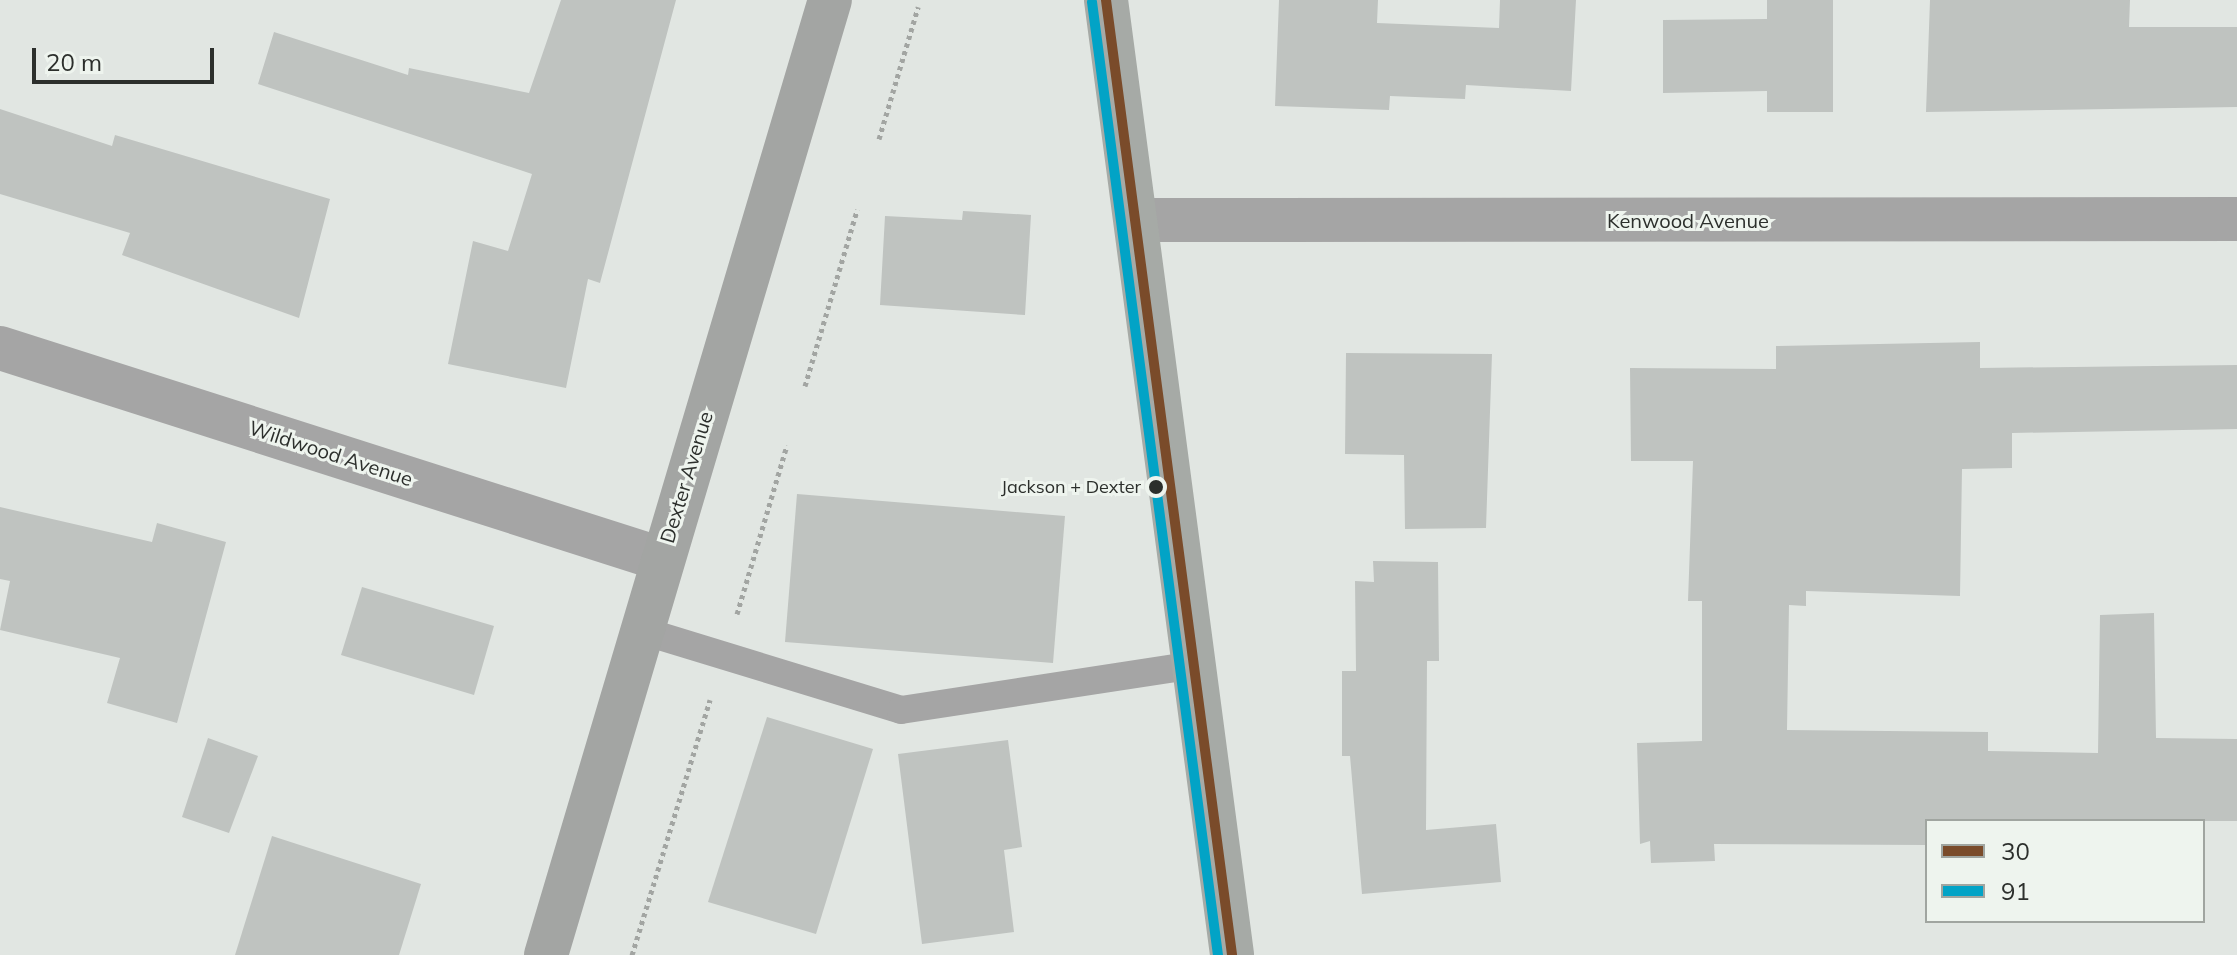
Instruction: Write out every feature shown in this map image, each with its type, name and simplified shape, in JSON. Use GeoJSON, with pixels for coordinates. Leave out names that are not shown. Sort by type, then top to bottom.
{"type":"FeatureCollection","features":[{"type":"Feature","properties":{"kind":"main road","name":"Dexter Avenue"},"geometry":{"type":"LineString","coordinates":[[546,955],[661,559],[830,0]]}},
{"type":"Feature","properties":{"kind":"main road"},"geometry":{"type":"LineString","coordinates":[[1106,0],[1139,220],[1232,955]]}},
{"type":"Feature","properties":{"kind":"street","name":"Kenwood Avenue"},"geometry":{"type":"LineString","coordinates":[[1139,220],[2237,219]]}},
{"type":"Feature","properties":{"kind":"street","name":"Wildwood Avenue"},"geometry":{"type":"LineString","coordinates":[[0,348],[661,559]]}},
{"type":"Feature","properties":{"kind":"lane"},"geometry":{"type":"LineString","coordinates":[[640,630],[901,710],[1196,665]]}},
{"type":"Feature","properties":{"kind":"path"},"geometry":{"type":"LineString","coordinates":[[879,139],[918,7]]}},
{"type":"Feature","properties":{"kind":"path"},"geometry":{"type":"LineString","coordinates":[[805,386],[857,210]]}},
{"type":"Feature","properties":{"kind":"building"},"geometry":{"type":"Polygon","coordinates":[[[561,0],[676,0],[600,283],[588,279],[566,388],[448,364],[473,241],[508,251],[532,174],[258,84],[274,32],[408,75],[409,68],[529,93],[561,0]]]}},
{"type":"Feature","properties":{"kind":"building"},"geometry":{"type":"Polygon","coordinates":[[[1279,0],[1378,0],[1377,23],[1499,28],[1500,0],[1576,0],[1571,91],[1466,85],[1465,99],[1390,96],[1389,110],[1275,106],[1279,0]]]}},
{"type":"Feature","properties":{"kind":"building"},"geometry":{"type":"Polygon","coordinates":[[[1767,0],[1833,0],[1833,112],[1767,112],[1767,91],[1663,93],[1663,20],[1767,19],[1767,0]]]}},
{"type":"Feature","properties":{"kind":"building"},"geometry":{"type":"Polygon","coordinates":[[[1930,0],[2130,0],[2129,27],[2237,27],[2237,107],[1926,112],[1930,0]]]}},
{"type":"Feature","properties":{"kind":"building"},"geometry":{"type":"Polygon","coordinates":[[[0,109],[112,146],[115,135],[330,199],[299,318],[122,255],[130,233],[0,194],[0,109]]]}},
{"type":"Feature","properties":{"kind":"building"},"geometry":{"type":"Polygon","coordinates":[[[963,211],[1031,215],[1025,315],[880,305],[885,216],[962,220],[963,211]]]}},
{"type":"Feature","properties":{"kind":"building"},"geometry":{"type":"Polygon","coordinates":[[[1980,342],[1980,368],[2237,365],[2237,429],[2012,433],[2012,468],[1962,469],[1960,596],[1806,591],[1806,606],[1789,605],[1787,730],[1988,732],[1988,751],[2098,753],[2100,615],[2154,613],[2156,738],[2237,739],[2237,821],[1925,819],[1925,845],[1714,844],[1715,861],[1651,863],[1650,841],[1640,844],[1637,743],[1702,741],[1702,601],[1688,601],[1693,461],[1631,461],[1630,368],[1776,369],[1776,346],[1980,342]]]}},
{"type":"Feature","properties":{"kind":"building"},"geometry":{"type":"Polygon","coordinates":[[[1346,353],[1492,354],[1486,528],[1405,529],[1404,455],[1345,454],[1346,353]]]}},
{"type":"Feature","properties":{"kind":"building"},"geometry":{"type":"Polygon","coordinates":[[[797,494],[1065,516],[1053,663],[785,642],[797,494]]]}},
{"type":"Feature","properties":{"kind":"building"},"geometry":{"type":"Polygon","coordinates":[[[0,507],[152,542],[157,523],[226,542],[177,723],[107,703],[120,658],[0,630],[10,581],[0,579],[0,507]]]}},
{"type":"Feature","properties":{"kind":"building"},"geometry":{"type":"Polygon","coordinates":[[[1373,561],[1438,562],[1439,661],[1427,661],[1426,830],[1496,824],[1501,882],[1362,894],[1350,756],[1342,756],[1342,671],[1356,671],[1355,581],[1374,582],[1373,561]]]}},
{"type":"Feature","properties":{"kind":"building"},"geometry":{"type":"Polygon","coordinates":[[[362,587],[494,626],[474,695],[341,655],[362,587]]]}},
{"type":"Feature","properties":{"kind":"building"},"geometry":{"type":"Polygon","coordinates":[[[767,717],[873,749],[816,934],[708,902],[767,717]]]}},
{"type":"Feature","properties":{"kind":"building"},"geometry":{"type":"Polygon","coordinates":[[[208,738],[258,756],[229,833],[182,817],[208,738]]]}},
{"type":"Feature","properties":{"kind":"building"},"geometry":{"type":"Polygon","coordinates":[[[1008,740],[1022,847],[1004,850],[1014,932],[922,944],[898,754],[1008,740]]]}},
{"type":"Feature","properties":{"kind":"building"},"geometry":{"type":"Polygon","coordinates":[[[272,836],[421,884],[399,955],[235,955],[272,836]]]}},
{"type":"Feature","properties":{"kind":"transit line","name":"30"},"geometry":{"type":"LineString","coordinates":[[1106,0],[1232,955]]}},
{"type":"Feature","properties":{"kind":"transit line","name":"91"},"geometry":{"type":"LineString","coordinates":[[1092,2],[1218,955]]}},
{"type":"Feature","properties":{"kind":"place","name":"Jackson + Dexter"},"geometry":{"type":"Point","coordinates":[1156,487]}}]}
